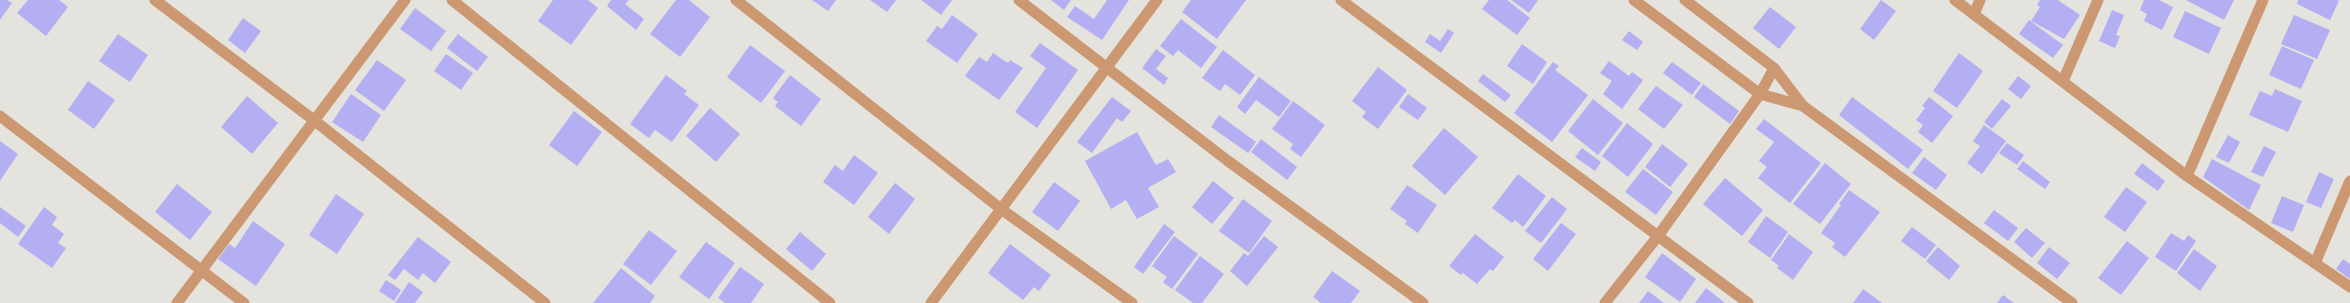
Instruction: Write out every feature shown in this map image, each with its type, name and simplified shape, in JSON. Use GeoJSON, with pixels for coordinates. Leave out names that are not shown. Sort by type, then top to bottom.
{"type":"FeatureCollection","features":[{"type":"Feature","properties":{"kind":"street"},"geometry":{"type":"LineString","coordinates":[[155,0],[315,121],[544,303]]}},
{"type":"Feature","properties":{"kind":"street"},"geometry":{"type":"LineString","coordinates":[[177,303],[405,0]]}},
{"type":"Feature","properties":{"kind":"street"},"geometry":{"type":"LineString","coordinates":[[452,0],[830,303]]}},
{"type":"Feature","properties":{"kind":"street"},"geometry":{"type":"LineString","coordinates":[[736,0],[1001,209],[1132,303]]}},
{"type":"Feature","properties":{"kind":"street"},"geometry":{"type":"LineString","coordinates":[[1019,0],[1270,192],[1422,303]]}},
{"type":"Feature","properties":{"kind":"street"},"geometry":{"type":"LineString","coordinates":[[931,303],[1106,66],[1157,0]]}},
{"type":"Feature","properties":{"kind":"street"},"geometry":{"type":"LineString","coordinates":[[1341,0],[1748,303]]}},
{"type":"Feature","properties":{"kind":"street"},"geometry":{"type":"LineString","coordinates":[[1634,0],[1760,94],[1803,106]]}},
{"type":"Feature","properties":{"kind":"street"},"geometry":{"type":"LineString","coordinates":[[1684,0],[1774,68],[1803,106],[2072,303]]}},
{"type":"Feature","properties":{"kind":"street"},"geometry":{"type":"LineString","coordinates":[[1956,0],[2187,176],[2350,287]]}},
{"type":"Feature","properties":{"kind":"street"},"geometry":{"type":"LineString","coordinates":[[1974,14],[1980,0]]}},
{"type":"Feature","properties":{"kind":"street"},"geometry":{"type":"LineString","coordinates":[[2063,81],[2098,0]]}},
{"type":"Feature","properties":{"kind":"street"},"geometry":{"type":"LineString","coordinates":[[2187,176],[2263,0]]}},
{"type":"Feature","properties":{"kind":"street"},"geometry":{"type":"LineString","coordinates":[[1604,303],[1658,236],[1760,94],[1774,68]]}},
{"type":"Feature","properties":{"kind":"street"},"geometry":{"type":"LineString","coordinates":[[0,116],[244,303]]}},
{"type":"Feature","properties":{"kind":"street"},"geometry":{"type":"LineString","coordinates":[[2315,262],[2350,181]]}},
{"type":"Feature","properties":{"kind":"building"},"geometry":{"type":"Polygon","coordinates":[[[0,0],[7,0],[12,3],[0,20],[0,0]]]}},
{"type":"Feature","properties":{"kind":"building"},"geometry":{"type":"Polygon","coordinates":[[[28,0],[59,0],[68,7],[46,36],[17,13],[28,0]]]}},
{"type":"Feature","properties":{"kind":"building"},"geometry":{"type":"Polygon","coordinates":[[[553,0],[588,0],[598,8],[571,45],[538,21],[553,0]]]}},
{"type":"Feature","properties":{"kind":"building"},"geometry":{"type":"Polygon","coordinates":[[[611,0],[629,0],[625,4],[644,19],[636,30],[607,6],[611,0]]]}},
{"type":"Feature","properties":{"kind":"building"},"geometry":{"type":"Polygon","coordinates":[[[676,0],[689,0],[710,17],[680,57],[650,34],[676,0]]]}},
{"type":"Feature","properties":{"kind":"building"},"geometry":{"type":"Polygon","coordinates":[[[812,0],[836,0],[828,11],[812,0]]]}},
{"type":"Feature","properties":{"kind":"building"},"geometry":{"type":"Polygon","coordinates":[[[870,0],[896,0],[887,12],[870,0]]]}},
{"type":"Feature","properties":{"kind":"building"},"geometry":{"type":"Polygon","coordinates":[[[921,0],[952,0],[941,15],[921,0]]]}},
{"type":"Feature","properties":{"kind":"building"},"geometry":{"type":"Polygon","coordinates":[[[1051,0],[1071,0],[1064,10],[1051,0]]]}},
{"type":"Feature","properties":{"kind":"building"},"geometry":{"type":"Polygon","coordinates":[[[1107,0],[1129,0],[1102,40],[1067,17],[1075,6],[1094,19],[1107,0]]]}},
{"type":"Feature","properties":{"kind":"building"},"geometry":{"type":"Polygon","coordinates":[[[1191,0],[1246,0],[1217,39],[1182,12],[1191,0]]]}},
{"type":"Feature","properties":{"kind":"building"},"geometry":{"type":"Polygon","coordinates":[[[1489,0],[1507,0],[1530,18],[1517,35],[1482,9],[1489,0]]]}},
{"type":"Feature","properties":{"kind":"building"},"geometry":{"type":"Polygon","coordinates":[[[1511,0],[1538,0],[1529,13],[1511,0]]]}},
{"type":"Feature","properties":{"kind":"building"},"geometry":{"type":"Polygon","coordinates":[[[1881,0],[1896,11],[1874,40],[1860,29],[1881,0]]]}},
{"type":"Feature","properties":{"kind":"building"},"geometry":{"type":"Polygon","coordinates":[[[2040,0],[2058,0],[2080,15],[2064,39],[2031,21],[2040,7],[2037,5],[2040,0]]]}},
{"type":"Feature","properties":{"kind":"building"},"geometry":{"type":"Polygon","coordinates":[[[2144,0],[2159,0],[2173,7],[2162,30],[2144,21],[2147,14],[2140,10],[2144,0]]]}},
{"type":"Feature","properties":{"kind":"building"},"geometry":{"type":"Polygon","coordinates":[[[2186,0],[2234,0],[2224,20],[2186,0]]]}},
{"type":"Feature","properties":{"kind":"building"},"geometry":{"type":"Polygon","coordinates":[[[2298,0],[2339,1],[2330,20],[2297,4],[2298,0]]]}},
{"type":"Feature","properties":{"kind":"building"},"geometry":{"type":"Polygon","coordinates":[[[1770,7],[1796,27],[1779,49],[1753,28],[1770,7]]]}},
{"type":"Feature","properties":{"kind":"building"},"geometry":{"type":"Polygon","coordinates":[[[415,8],[446,31],[431,51],[400,29],[415,8]]]}},
{"type":"Feature","properties":{"kind":"building"},"geometry":{"type":"Polygon","coordinates":[[[2112,10],[2124,15],[2116,35],[2120,36],[2115,48],[2099,41],[2112,10]]]}},
{"type":"Feature","properties":{"kind":"building"},"geometry":{"type":"Polygon","coordinates":[[[2185,11],[2221,28],[2209,54],[2173,37],[2185,11]]]}},
{"type":"Feature","properties":{"kind":"building"},"geometry":{"type":"Polygon","coordinates":[[[952,15],[978,34],[957,63],[926,41],[937,26],[942,29],[952,15]]]}},
{"type":"Feature","properties":{"kind":"building"},"geometry":{"type":"Polygon","coordinates":[[[2294,15],[2330,30],[2317,59],[2281,44],[2294,15]]]}},
{"type":"Feature","properties":{"kind":"building"},"geometry":{"type":"Polygon","coordinates":[[[243,18],[261,31],[245,53],[228,40],[243,18]]]}},
{"type":"Feature","properties":{"kind":"building"},"geometry":{"type":"Polygon","coordinates":[[[1181,19],[1217,47],[1201,68],[1178,50],[1173,56],[1160,46],[1181,19]]]}},
{"type":"Feature","properties":{"kind":"building"},"geometry":{"type":"Polygon","coordinates":[[[2029,20],[2063,45],[2053,58],[2019,34],[2029,20]]]}},
{"type":"Feature","properties":{"kind":"building"},"geometry":{"type":"Polygon","coordinates":[[[1448,29],[1454,33],[1441,53],[1425,42],[1430,34],[1440,41],[1448,29]]]}},
{"type":"Feature","properties":{"kind":"building"},"geometry":{"type":"Polygon","coordinates":[[[1629,31],[1643,42],[1637,50],[1622,40],[1629,31]]]}},
{"type":"Feature","properties":{"kind":"building"},"geometry":{"type":"Polygon","coordinates":[[[118,34],[148,55],[130,82],[99,61],[118,34]]]}},
{"type":"Feature","properties":{"kind":"building"},"geometry":{"type":"Polygon","coordinates":[[[458,34],[488,57],[477,71],[447,48],[458,34]]]}},
{"type":"Feature","properties":{"kind":"building"},"geometry":{"type":"Polygon","coordinates":[[[1040,43],[1078,70],[1037,128],[1015,112],[1046,68],[1030,56],[1040,43]]]}},
{"type":"Feature","properties":{"kind":"building"},"geometry":{"type":"Polygon","coordinates":[[[1522,44],[1547,62],[1533,84],[1507,66],[1522,44]]]}},
{"type":"Feature","properties":{"kind":"building"},"geometry":{"type":"Polygon","coordinates":[[[750,45],[785,71],[761,103],[727,77],[750,45]]]}},
{"type":"Feature","properties":{"kind":"building"},"geometry":{"type":"Polygon","coordinates":[[[2282,46],[2314,60],[2301,89],[2269,75],[2282,46]]]}},
{"type":"Feature","properties":{"kind":"building"},"geometry":{"type":"Polygon","coordinates":[[[1156,49],[1166,56],[1156,69],[1168,78],[1164,85],[1142,68],[1156,49]]]}},
{"type":"Feature","properties":{"kind":"building"},"geometry":{"type":"Polygon","coordinates":[[[1223,50],[1255,75],[1240,95],[1225,84],[1220,91],[1202,78],[1223,50]]]}},
{"type":"Feature","properties":{"kind":"building"},"geometry":{"type":"Polygon","coordinates":[[[993,53],[1008,63],[1010,60],[1023,68],[999,100],[965,76],[979,57],[987,62],[993,53]]]}},
{"type":"Feature","properties":{"kind":"building"},"geometry":{"type":"Polygon","coordinates":[[[1959,53],[1983,71],[1957,108],[1933,91],[1959,53]]]}},
{"type":"Feature","properties":{"kind":"building"},"geometry":{"type":"Polygon","coordinates":[[[446,54],[473,73],[461,90],[434,71],[446,54]]]}},
{"type":"Feature","properties":{"kind":"building"},"geometry":{"type":"Polygon","coordinates":[[[377,60],[406,80],[384,111],[355,90],[377,60]]]}},
{"type":"Feature","properties":{"kind":"building"},"geometry":{"type":"Polygon","coordinates":[[[1609,61],[1629,76],[1632,72],[1643,80],[1622,109],[1603,94],[1612,81],[1600,73],[1609,61]]]}},
{"type":"Feature","properties":{"kind":"building"},"geometry":{"type":"Polygon","coordinates":[[[1553,62],[1559,66],[1555,70],[1588,95],[1552,142],[1514,113],[1553,62]]]}},
{"type":"Feature","properties":{"kind":"building"},"geometry":{"type":"Polygon","coordinates":[[[1672,62],[1701,83],[1692,95],[1663,73],[1672,62]]]}},
{"type":"Feature","properties":{"kind":"building"},"geometry":{"type":"Polygon","coordinates":[[[1378,67],[1407,90],[1378,129],[1362,117],[1366,112],[1352,101],[1378,67]]]}},
{"type":"Feature","properties":{"kind":"building"},"geometry":{"type":"Polygon","coordinates":[[[1483,74],[1511,95],[1505,102],[1478,81],[1483,74]]]}},
{"type":"Feature","properties":{"kind":"building"},"geometry":{"type":"Polygon","coordinates":[[[666,75],[687,91],[684,94],[699,105],[672,142],[655,130],[649,138],[630,124],[666,75]]]}},
{"type":"Feature","properties":{"kind":"building"},"geometry":{"type":"Polygon","coordinates":[[[790,75],[821,99],[801,126],[775,106],[778,102],[773,98],[790,75]]]}},
{"type":"Feature","properties":{"kind":"building"},"geometry":{"type":"Polygon","coordinates":[[[2018,76],[2031,86],[2021,99],[2008,89],[2018,76]]]}},
{"type":"Feature","properties":{"kind":"building"},"geometry":{"type":"Polygon","coordinates":[[[1259,77],[1291,101],[1279,117],[1256,100],[1245,114],[1237,107],[1259,77]]]}},
{"type":"Feature","properties":{"kind":"building"},"geometry":{"type":"Polygon","coordinates":[[[88,81],[115,100],[94,129],[68,110],[88,81]]]}},
{"type":"Feature","properties":{"kind":"building"},"geometry":{"type":"Polygon","coordinates":[[[1703,84],[1739,111],[1730,124],[1694,97],[1703,84]]]}},
{"type":"Feature","properties":{"kind":"building"},"geometry":{"type":"Polygon","coordinates":[[[1656,86],[1683,105],[1664,129],[1638,109],[1656,86]]]}},
{"type":"Feature","properties":{"kind":"building"},"geometry":{"type":"Polygon","coordinates":[[[2275,89],[2302,101],[2288,132],[2249,115],[2260,91],[2272,96],[2275,89]]]}},
{"type":"Feature","properties":{"kind":"building"},"geometry":{"type":"Polygon","coordinates":[[[351,94],[381,115],[363,142],[332,122],[351,94]]]}},
{"type":"Feature","properties":{"kind":"building"},"geometry":{"type":"Polygon","coordinates":[[[1408,94],[1427,108],[1418,120],[1399,107],[1408,94]]]}},
{"type":"Feature","properties":{"kind":"building"},"geometry":{"type":"Polygon","coordinates":[[[247,96],[278,123],[252,154],[221,127],[247,96]]]}},
{"type":"Feature","properties":{"kind":"building"},"geometry":{"type":"Polygon","coordinates":[[[1112,97],[1131,111],[1122,122],[1117,118],[1092,153],[1077,142],[1112,97]]]}},
{"type":"Feature","properties":{"kind":"building"},"geometry":{"type":"Polygon","coordinates":[[[1852,97],[1923,150],[1908,169],[1839,115],[1852,97]]]}},
{"type":"Feature","properties":{"kind":"building"},"geometry":{"type":"Polygon","coordinates":[[[1929,97],[1953,116],[1932,143],[1918,132],[1923,125],[1916,120],[1925,108],[1922,106],[1929,97]]]}},
{"type":"Feature","properties":{"kind":"building"},"geometry":{"type":"Polygon","coordinates":[[[1593,99],[1623,123],[1598,155],[1568,131],[1593,99]]]}},
{"type":"Feature","properties":{"kind":"building"},"geometry":{"type":"Polygon","coordinates":[[[2002,99],[2011,106],[1992,129],[1984,122],[2002,99]]]}},
{"type":"Feature","properties":{"kind":"building"},"geometry":{"type":"Polygon","coordinates":[[[1293,101],[1325,125],[1301,157],[1290,149],[1293,144],[1272,129],[1293,101]]]}},
{"type":"Feature","properties":{"kind":"building"},"geometry":{"type":"Polygon","coordinates":[[[710,108],[740,134],[716,162],[686,136],[710,108]]]}},
{"type":"Feature","properties":{"kind":"building"},"geometry":{"type":"Polygon","coordinates":[[[574,111],[602,132],[577,166],[549,145],[574,111]]]}},
{"type":"Feature","properties":{"kind":"building"},"geometry":{"type":"Polygon","coordinates":[[[1219,115],[1256,142],[1248,153],[1211,127],[1219,115]]]}},
{"type":"Feature","properties":{"kind":"building"},"geometry":{"type":"Polygon","coordinates":[[[1764,119],[1821,163],[1790,203],[1758,178],[1767,167],[1759,161],[1774,142],[1756,129],[1764,119]]]}},
{"type":"Feature","properties":{"kind":"building"},"geometry":{"type":"Polygon","coordinates":[[[1627,123],[1653,144],[1628,177],[1602,156],[1627,123]]]}},
{"type":"Feature","properties":{"kind":"building"},"geometry":{"type":"Polygon","coordinates":[[[1984,125],[2006,141],[1982,174],[1967,163],[1980,146],[1973,141],[1984,125]]]}},
{"type":"Feature","properties":{"kind":"building"},"geometry":{"type":"Polygon","coordinates":[[[1444,128],[1478,157],[1445,195],[1412,166],[1444,128]]]}},
{"type":"Feature","properties":{"kind":"building"},"geometry":{"type":"Polygon","coordinates":[[[1137,132],[1156,165],[1168,159],[1176,172],[1148,188],[1159,207],[1137,219],[1126,200],[1111,209],[1085,161],[1137,132]]]}},
{"type":"Feature","properties":{"kind":"building"},"geometry":{"type":"Polygon","coordinates":[[[2228,135],[2240,142],[2229,163],[2216,157],[2228,135]]]}},
{"type":"Feature","properties":{"kind":"building"},"geometry":{"type":"Polygon","coordinates":[[[1261,139],[1297,167],[1287,180],[1251,152],[1261,139]]]}},
{"type":"Feature","properties":{"kind":"building"},"geometry":{"type":"Polygon","coordinates":[[[0,141],[18,154],[0,181],[0,141]]]}},
{"type":"Feature","properties":{"kind":"building"},"geometry":{"type":"Polygon","coordinates":[[[2007,143],[2024,155],[2017,165],[1999,153],[2007,143]]]}},
{"type":"Feature","properties":{"kind":"building"},"geometry":{"type":"Polygon","coordinates":[[[1662,144],[1688,164],[1670,187],[1645,167],[1662,144]]]}},
{"type":"Feature","properties":{"kind":"building"},"geometry":{"type":"Polygon","coordinates":[[[2264,146],[2276,152],[2263,177],[2251,172],[2264,146]]]}},
{"type":"Feature","properties":{"kind":"building"},"geometry":{"type":"Polygon","coordinates":[[[1582,148],[1601,162],[1595,171],[1575,157],[1582,148]]]}},
{"type":"Feature","properties":{"kind":"building"},"geometry":{"type":"Polygon","coordinates":[[[854,155],[878,173],[854,205],[823,182],[835,165],[843,171],[854,155]]]}},
{"type":"Feature","properties":{"kind":"building"},"geometry":{"type":"Polygon","coordinates":[[[1924,157],[1947,175],[1936,190],[1912,173],[1924,157]]]}},
{"type":"Feature","properties":{"kind":"building"},"geometry":{"type":"Polygon","coordinates":[[[2212,159],[2261,185],[2249,210],[2203,177],[2212,159]]]}},
{"type":"Feature","properties":{"kind":"building"},"geometry":{"type":"Polygon","coordinates":[[[2023,161],[2050,182],[2045,189],[2017,169],[2023,161]]]}},
{"type":"Feature","properties":{"kind":"building"},"geometry":{"type":"Polygon","coordinates":[[[1825,163],[1851,184],[1820,224],[1793,204],[1825,163]]]}},
{"type":"Feature","properties":{"kind":"building"},"geometry":{"type":"Polygon","coordinates":[[[2142,163],[2165,181],[2158,191],[2134,174],[2142,163]]]}},
{"type":"Feature","properties":{"kind":"building"},"geometry":{"type":"Polygon","coordinates":[[[1643,169],[1673,192],[1656,215],[1625,192],[1643,169]]]}},
{"type":"Feature","properties":{"kind":"building"},"geometry":{"type":"Polygon","coordinates":[[[2319,172],[2334,179],[2321,208],[2306,202],[2319,172]]]}},
{"type":"Feature","properties":{"kind":"building"},"geometry":{"type":"Polygon","coordinates":[[[1518,174],[1546,196],[1523,227],[1515,220],[1512,223],[1492,208],[1518,174]]]}},
{"type":"Feature","properties":{"kind":"building"},"geometry":{"type":"Polygon","coordinates":[[[1725,178],[1763,210],[1742,236],[1703,204],[1725,178]]]}},
{"type":"Feature","properties":{"kind":"building"},"geometry":{"type":"Polygon","coordinates":[[[1213,181],[1234,198],[1212,224],[1192,207],[1213,181]]]}},
{"type":"Feature","properties":{"kind":"building"},"geometry":{"type":"Polygon","coordinates":[[[1054,182],[1080,201],[1058,231],[1032,212],[1054,182]]]}},
{"type":"Feature","properties":{"kind":"building"},"geometry":{"type":"Polygon","coordinates":[[[895,183],[915,199],[889,234],[868,217],[895,183]]]}},
{"type":"Feature","properties":{"kind":"building"},"geometry":{"type":"Polygon","coordinates":[[[177,184],[212,212],[190,240],[155,212],[177,184]]]}},
{"type":"Feature","properties":{"kind":"building"},"geometry":{"type":"Polygon","coordinates":[[[1407,185],[1437,205],[1418,233],[1405,224],[1407,221],[1390,209],[1407,185]]]}},
{"type":"Feature","properties":{"kind":"building"},"geometry":{"type":"Polygon","coordinates":[[[2126,187],[2147,202],[2125,232],[2104,217],[2126,187]]]}},
{"type":"Feature","properties":{"kind":"building"},"geometry":{"type":"Polygon","coordinates":[[[1849,190],[1880,212],[1845,257],[1832,247],[1835,243],[1821,233],[1841,205],[1839,204],[1849,190]]]}},
{"type":"Feature","properties":{"kind":"building"},"geometry":{"type":"Polygon","coordinates":[[[336,194],[364,214],[337,254],[309,235],[336,194]]]}},
{"type":"Feature","properties":{"kind":"building"},"geometry":{"type":"Polygon","coordinates":[[[2282,196],[2304,205],[2293,232],[2271,223],[2282,196]]]}},
{"type":"Feature","properties":{"kind":"building"},"geometry":{"type":"Polygon","coordinates":[[[1552,197],[1567,209],[1541,243],[1525,231],[1552,197]]]}},
{"type":"Feature","properties":{"kind":"building"},"geometry":{"type":"Polygon","coordinates":[[[1243,199],[1272,221],[1249,253],[1219,231],[1243,199]]]}},
{"type":"Feature","properties":{"kind":"building"},"geometry":{"type":"Polygon","coordinates":[[[0,207],[26,226],[18,237],[0,223],[0,207]]]}},
{"type":"Feature","properties":{"kind":"building"},"geometry":{"type":"Polygon","coordinates":[[[44,207],[57,217],[52,225],[64,234],[58,243],[66,248],[52,268],[18,244],[44,207]]]}},
{"type":"Feature","properties":{"kind":"building"},"geometry":{"type":"Polygon","coordinates":[[[1994,210],[2018,228],[2008,241],[1984,223],[1994,210]]]}},
{"type":"Feature","properties":{"kind":"building"},"geometry":{"type":"Polygon","coordinates":[[[1766,216],[1788,232],[1770,258],[1748,242],[1766,216]]]}},
{"type":"Feature","properties":{"kind":"building"},"geometry":{"type":"Polygon","coordinates":[[[253,221],[285,244],[256,286],[218,259],[229,244],[235,248],[253,221]]]}},
{"type":"Feature","properties":{"kind":"building"},"geometry":{"type":"Polygon","coordinates":[[[1561,223],[1576,234],[1548,271],[1533,259],[1561,223]]]}},
{"type":"Feature","properties":{"kind":"building"},"geometry":{"type":"Polygon","coordinates":[[[1164,224],[1175,232],[1143,274],[1134,267],[1164,224]]]}},
{"type":"Feature","properties":{"kind":"building"},"geometry":{"type":"Polygon","coordinates":[[[1912,227],[1936,245],[1925,259],[1901,241],[1912,227]]]}},
{"type":"Feature","properties":{"kind":"building"},"geometry":{"type":"Polygon","coordinates":[[[2026,228],[2045,243],[2032,258],[2014,242],[2026,228]]]}},
{"type":"Feature","properties":{"kind":"building"},"geometry":{"type":"Polygon","coordinates":[[[649,230],[677,251],[651,285],[623,264],[649,230]]]}},
{"type":"Feature","properties":{"kind":"building"},"geometry":{"type":"Polygon","coordinates":[[[800,232],[826,254],[812,271],[786,249],[800,232]]]}},
{"type":"Feature","properties":{"kind":"building"},"geometry":{"type":"Polygon","coordinates":[[[2171,233],[2184,241],[2188,235],[2196,241],[2176,271],[2155,257],[2171,233]]]}},
{"type":"Feature","properties":{"kind":"building"},"geometry":{"type":"Polygon","coordinates":[[[1475,234],[1504,257],[1493,271],[1490,269],[1477,284],[1463,273],[1461,275],[1449,266],[1475,234]]]}},
{"type":"Feature","properties":{"kind":"building"},"geometry":{"type":"Polygon","coordinates":[[[1789,234],[1813,252],[1793,280],[1777,268],[1779,266],[1771,260],[1789,234]]]}},
{"type":"Feature","properties":{"kind":"building"},"geometry":{"type":"Polygon","coordinates":[[[1174,236],[1198,254],[1172,289],[1163,282],[1167,277],[1152,266],[1174,236]]]}},
{"type":"Feature","properties":{"kind":"building"},"geometry":{"type":"Polygon","coordinates":[[[1264,236],[1278,247],[1247,286],[1230,271],[1244,253],[1248,256],[1264,236]]]}},
{"type":"Feature","properties":{"kind":"building"},"geometry":{"type":"Polygon","coordinates":[[[418,237],[451,262],[435,283],[423,273],[418,280],[404,269],[395,280],[388,275],[418,237]]]}},
{"type":"Feature","properties":{"kind":"building"},"geometry":{"type":"Polygon","coordinates":[[[2127,241],[2149,258],[2121,295],[2098,278],[2127,241]]]}},
{"type":"Feature","properties":{"kind":"building"},"geometry":{"type":"Polygon","coordinates":[[[706,242],[735,263],[709,299],[679,277],[706,242]]]}},
{"type":"Feature","properties":{"kind":"building"},"geometry":{"type":"Polygon","coordinates":[[[1010,244],[1051,275],[1039,291],[1034,287],[1023,300],[988,273],[1010,244]]]}},
{"type":"Feature","properties":{"kind":"building"},"geometry":{"type":"Polygon","coordinates":[[[1938,247],[1960,266],[1949,280],[1926,261],[1938,247]]]}},
{"type":"Feature","properties":{"kind":"building"},"geometry":{"type":"Polygon","coordinates":[[[2049,247],[2070,263],[2057,279],[2037,263],[2049,247]]]}},
{"type":"Feature","properties":{"kind":"building"},"geometry":{"type":"Polygon","coordinates":[[[2194,249],[2217,266],[2200,291],[2177,273],[2194,249]]]}},
{"type":"Feature","properties":{"kind":"building"},"geometry":{"type":"Polygon","coordinates":[[[1662,253],[1696,279],[1680,302],[1645,277],[1662,253]]]}},
{"type":"Feature","properties":{"kind":"building"},"geometry":{"type":"Polygon","coordinates":[[[1200,256],[1224,274],[1202,303],[1193,303],[1175,290],[1200,256]]]}},
{"type":"Feature","properties":{"kind":"building"},"geometry":{"type":"Polygon","coordinates":[[[2343,259],[2350,264],[2350,279],[2336,269],[2343,259]]]}},
{"type":"Feature","properties":{"kind":"building"},"geometry":{"type":"Polygon","coordinates":[[[740,267],[764,284],[751,303],[725,303],[718,298],[740,267]]]}},
{"type":"Feature","properties":{"kind":"building"},"geometry":{"type":"Polygon","coordinates":[[[621,268],[655,296],[650,303],[593,303],[621,268]]]}},
{"type":"Feature","properties":{"kind":"building"},"geometry":{"type":"Polygon","coordinates":[[[1332,271],[1360,291],[1351,303],[1321,303],[1313,297],[1332,271]]]}},
{"type":"Feature","properties":{"kind":"building"},"geometry":{"type":"Polygon","coordinates":[[[386,280],[401,290],[394,301],[379,291],[386,280]]]}},
{"type":"Feature","properties":{"kind":"building"},"geometry":{"type":"Polygon","coordinates":[[[409,282],[423,292],[415,303],[395,303],[409,282]]]}},
{"type":"Feature","properties":{"kind":"building"},"geometry":{"type":"Polygon","coordinates":[[[1706,288],[1725,303],[1695,303],[1706,288]]]}},
{"type":"Feature","properties":{"kind":"building"},"geometry":{"type":"Polygon","coordinates":[[[1863,289],[1882,303],[1853,303],[1863,289]]]}},
{"type":"Feature","properties":{"kind":"building"},"geometry":{"type":"Polygon","coordinates":[[[1648,291],[1664,303],[1639,303],[1648,291]]]}},
{"type":"Feature","properties":{"kind":"building"},"geometry":{"type":"Polygon","coordinates":[[[2003,295],[2014,303],[1997,303],[2003,295]]]}}]}
